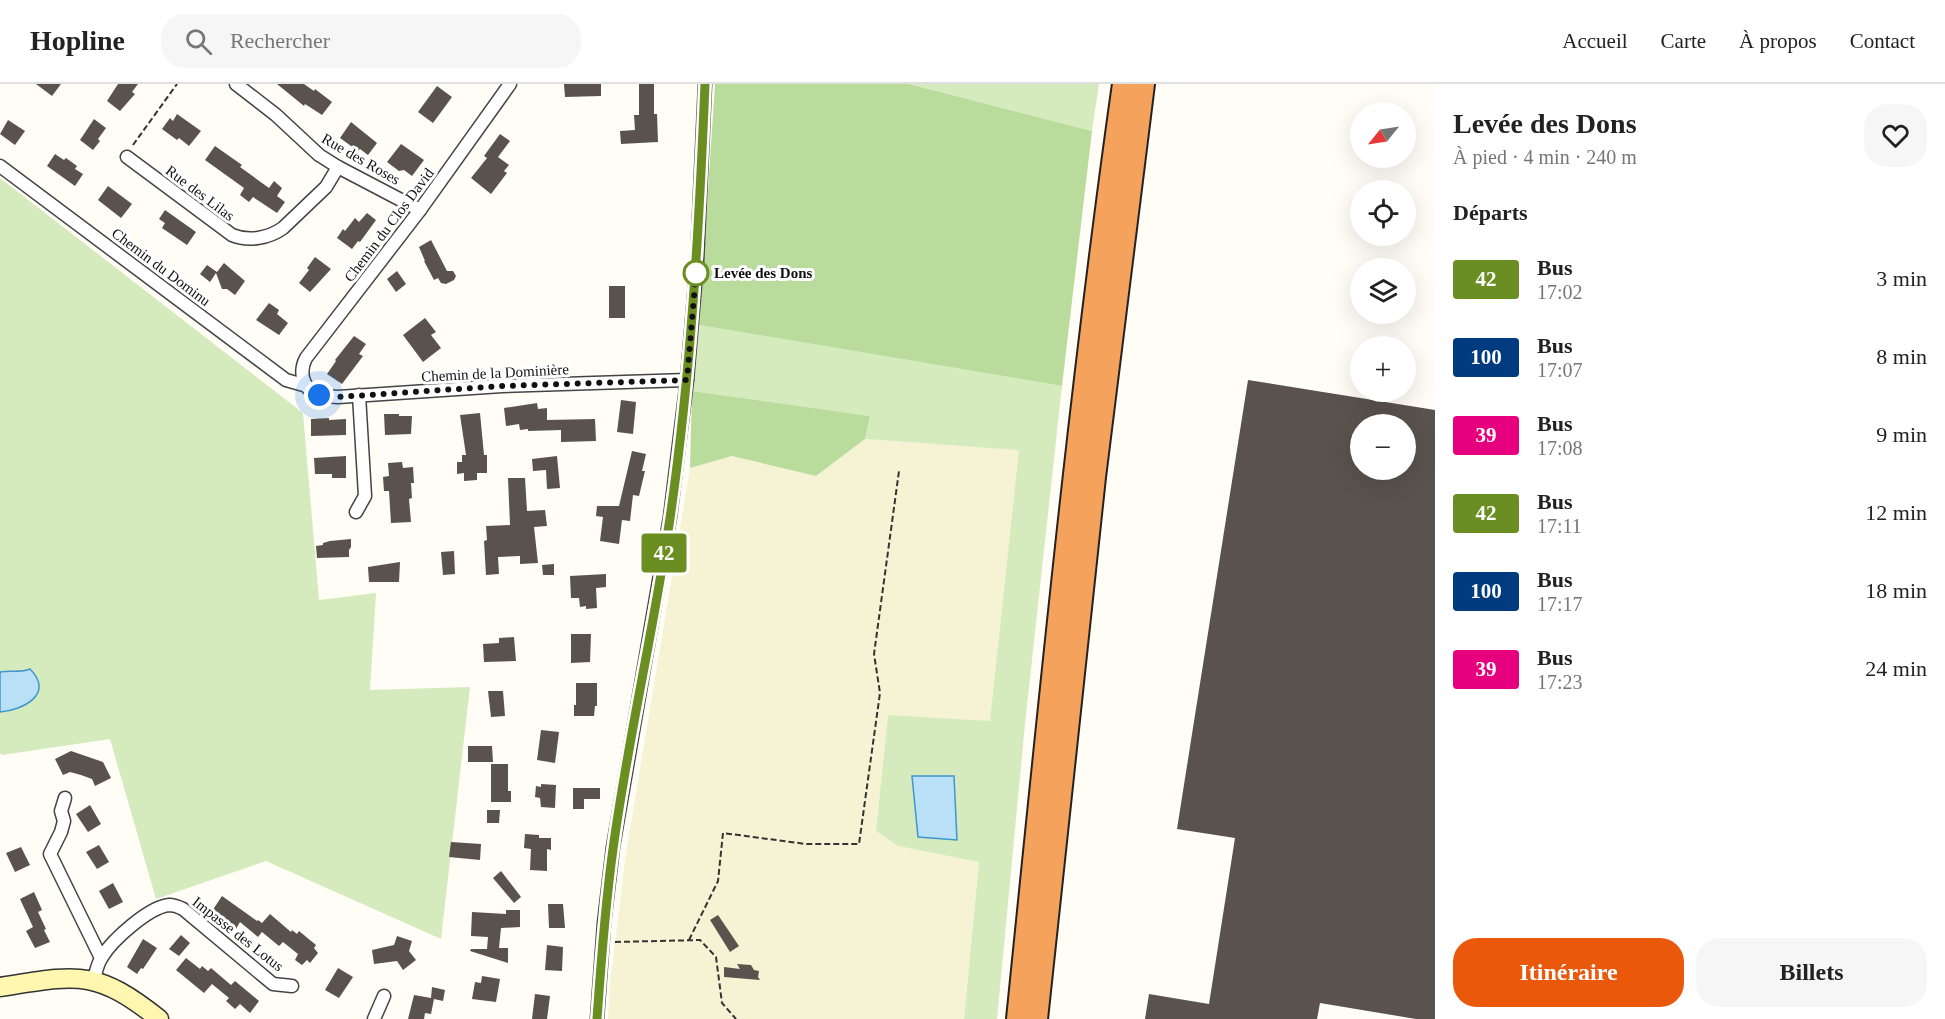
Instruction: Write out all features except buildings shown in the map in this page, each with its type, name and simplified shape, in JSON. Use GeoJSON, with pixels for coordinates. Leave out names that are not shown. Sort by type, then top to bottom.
{"type":"FeatureCollection","features":[{"type":"Feature","properties":{"kind":"highway"},"geometry":{"type":"LineString","coordinates":[[1018,1019],[1070,517],[1124,84]]}},
{"type":"Feature","properties":{"kind":"highway"},"geometry":{"type":"LineString","coordinates":[[1036,1019],[1095,467],[1143,84]]}},
{"type":"Feature","properties":{"kind":"street","name":"Rue des Roses"},"geometry":{"type":"LineString","coordinates":[[236,84],[276,115],[319,155],[420,210]]}},
{"type":"Feature","properties":{"kind":"street","name":"Chemin du Clos David"},"geometry":{"type":"LineString","coordinates":[[307,386],[303,381],[302,370],[306,358],[420,210],[510,84]]}},
{"type":"Feature","properties":{"kind":"street"},"geometry":{"type":"LineString","coordinates":[[597,1019],[614,847],[670,517],[687,380],[697,261],[705,84]]}},
{"type":"Feature","properties":{"kind":"street","name":"Rue des Lilas"},"geometry":{"type":"LineString","coordinates":[[127,157],[232,236],[245,238],[261,238],[284,228],[326,187],[338,167]]}},
{"type":"Feature","properties":{"kind":"street","name":"Chemin du Dominu"},"geometry":{"type":"LineString","coordinates":[[0,166],[286,380],[307,386]]}},
{"type":"Feature","properties":{"kind":"street","name":"Chemin de la Dominière"},"geometry":{"type":"LineString","coordinates":[[307,386],[319,395],[359,395],[502,386],[687,380]]}},
{"type":"Feature","properties":{"kind":"street"},"geometry":{"type":"LineString","coordinates":[[356,512],[365,496],[359,395]]}},
{"type":"Feature","properties":{"kind":"street"},"geometry":{"type":"LineString","coordinates":[[65,798],[61,811],[64,821],[62,832],[50,854],[101,958]]}},
{"type":"Feature","properties":{"kind":"street","name":"Impasse des Lotus"},"geometry":{"type":"LineString","coordinates":[[94,980],[101,958],[116,939],[131,925],[159,908],[171,904],[183,909],[273,984],[292,986]]}},
{"type":"Feature","properties":{"kind":"street"},"geometry":{"type":"LineString","coordinates":[[0,987],[69,977],[94,980],[123,992],[159,1019]]}},
{"type":"Feature","properties":{"kind":"street"},"geometry":{"type":"LineString","coordinates":[[375,1019],[384,996]]}},
{"type":"Feature","properties":{"kind":"path"},"geometry":{"type":"LineString","coordinates":[[127,157],[142,130],[177,84]]}},
{"type":"Feature","properties":{"kind":"path"},"geometry":{"type":"LineString","coordinates":[[689,940],[718,881],[723,833],[806,844],[859,844],[880,693],[874,654],[899,471]]}},
{"type":"Feature","properties":{"kind":"path"},"geometry":{"type":"LineString","coordinates":[[603,942],[700,940],[716,957],[722,1003],[736,1019]]}},
{"type":"Feature","properties":{"kind":"shaded area"},"geometry":{"type":"Polygon","coordinates":[[[865,439],[1020,450],[990,722],[888,715],[876,831],[898,846],[979,861],[964,1019],[608,1019],[626,853],[690,468],[732,456],[816,476],[865,439]]]}},
{"type":"Feature","properties":{"kind":"green space"},"geometry":{"type":"Polygon","coordinates":[[[715,84],[909,84],[1092,131],[1062,386],[699,325],[715,84]]]}},
{"type":"Feature","properties":{"kind":"green space"},"geometry":{"type":"Polygon","coordinates":[[[909,84],[1099,84],[1092,131],[909,84]]]}},
{"type":"Feature","properties":{"kind":"green space"},"geometry":{"type":"Polygon","coordinates":[[[0,178],[303,413],[319,600],[376,593],[370,690],[470,687],[441,939],[266,861],[156,899],[110,739],[2,755],[0,753],[0,178]]]}},
{"type":"Feature","properties":{"kind":"green space"},"geometry":{"type":"Polygon","coordinates":[[[699,325],[1062,386],[1025,724],[997,1019],[964,1019],[979,862],[898,846],[876,831],[888,715],[990,721],[1019,450],[865,439],[870,416],[692,391],[699,325]]]}},
{"type":"Feature","properties":{"kind":"green space"},"geometry":{"type":"Polygon","coordinates":[[[692,391],[870,416],[865,439],[816,476],[732,456],[690,468],[692,391]]]}},
{"type":"Feature","properties":{"kind":"water"},"geometry":{"type":"Polygon","coordinates":[[[30,669],[37,678],[38,693],[18,708],[0,712],[0,672],[30,669]]]}},
{"type":"Feature","properties":{"kind":"water"},"geometry":{"type":"Polygon","coordinates":[[[912,776],[954,776],[957,840],[918,837],[912,776]]]}},
{"type":"Feature","properties":{"kind":"bus line","name":"42"},"geometry":{"type":"LineString","coordinates":[[597,1019],[604,923],[614,847],[670,517],[687,380],[697,261],[705,84]]}},
{"type":"Feature","properties":{"kind":"place","name":"Levée des Dons"},"geometry":{"type":"Point","coordinates":[696,273]}},
{"type":"Feature","properties":{"kind":"route"},"geometry":{"type":"LineString","coordinates":[[319,395],[338,397],[502,386],[687,380],[696,273]]}}]}
